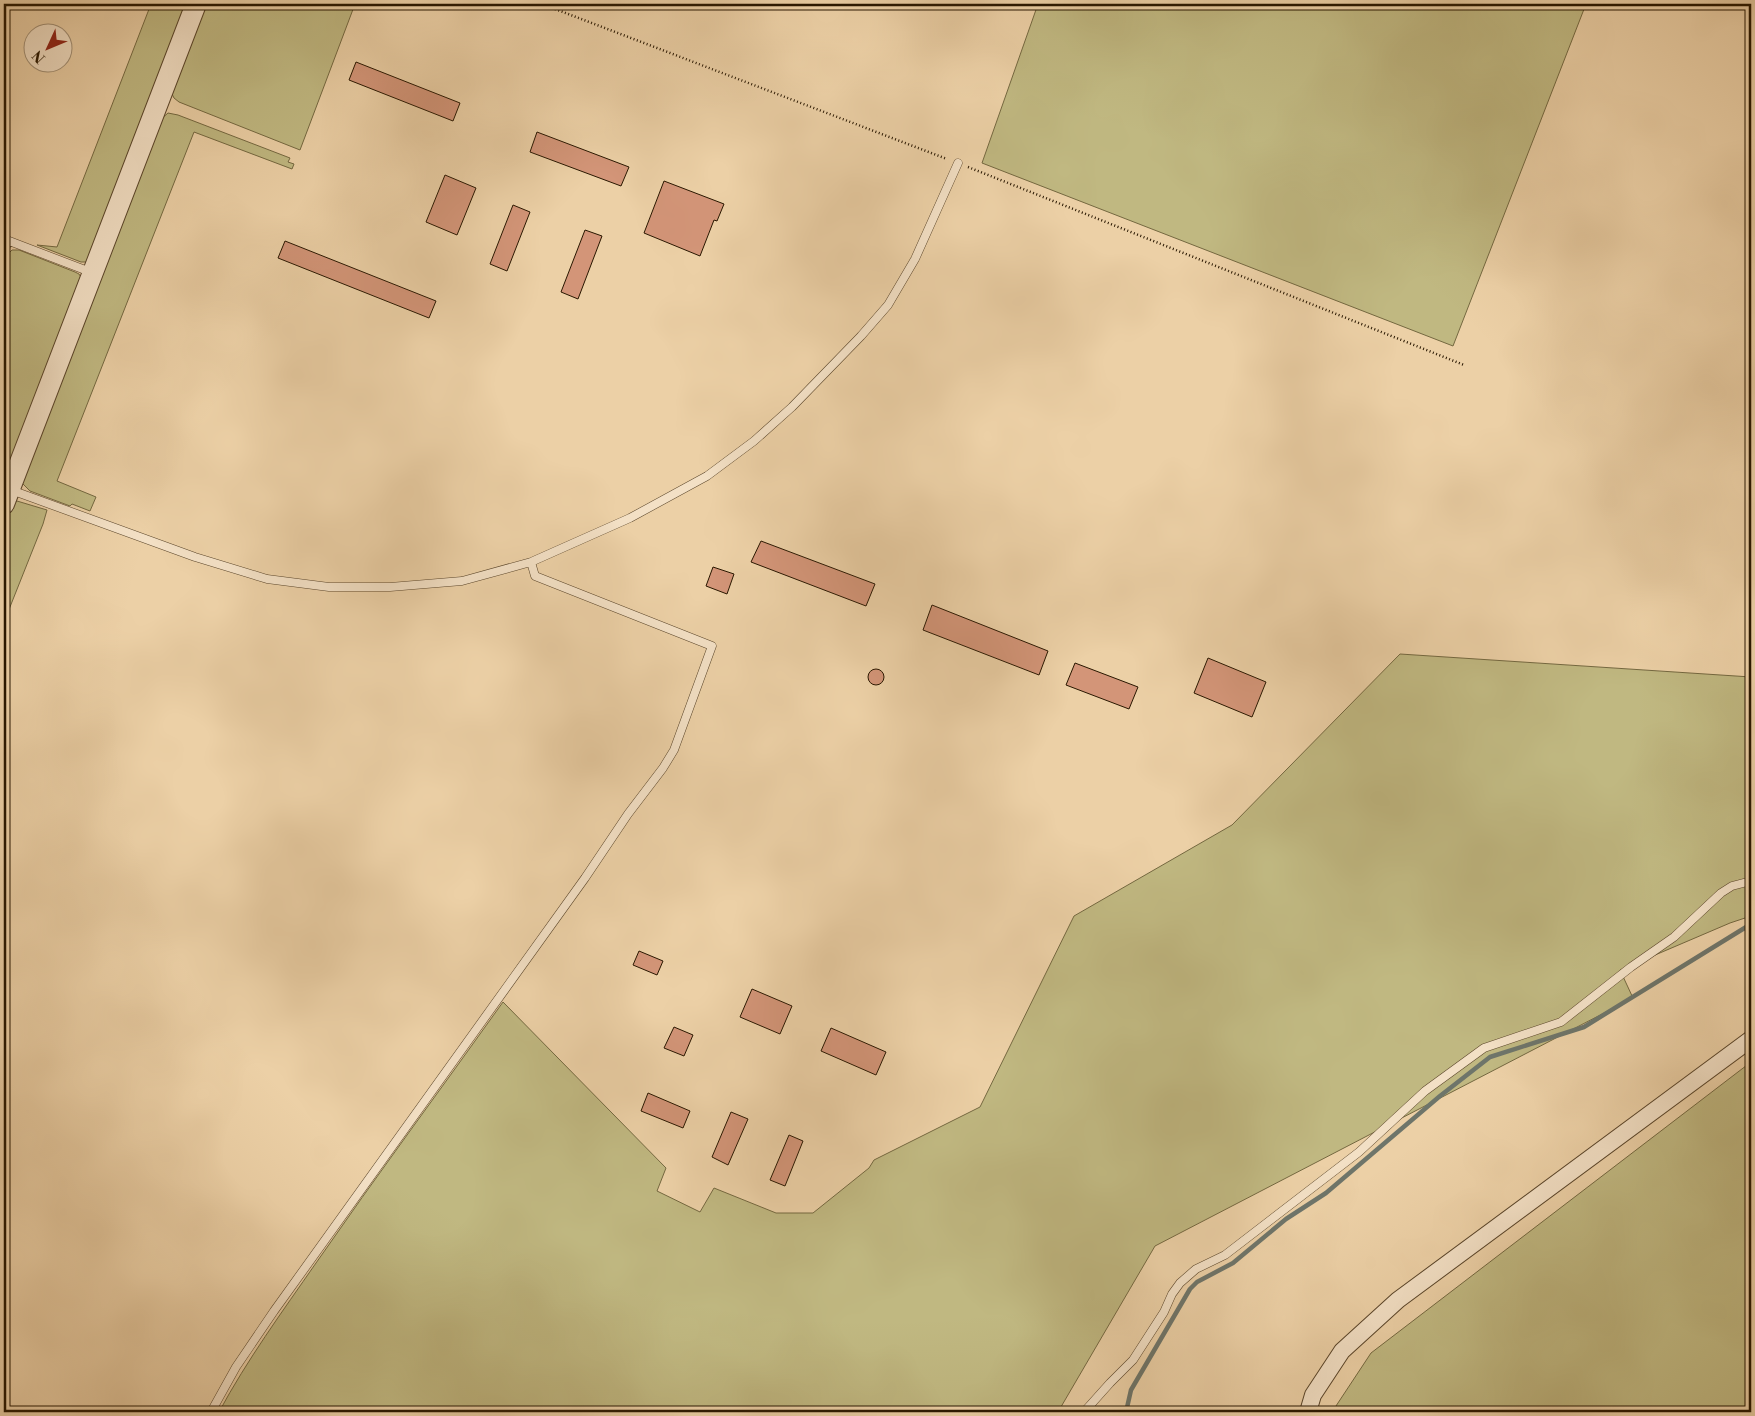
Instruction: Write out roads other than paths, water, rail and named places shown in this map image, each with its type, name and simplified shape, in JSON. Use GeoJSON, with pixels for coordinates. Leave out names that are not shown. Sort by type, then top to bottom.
{"type":"FeatureCollection","features":[{"type":"Feature","properties":{"kind":"street"},"geometry":{"type":"LineString","coordinates":[[6,493],[196,4]]}},
{"type":"Feature","properties":{"kind":"street"},"geometry":{"type":"LineString","coordinates":[[1308,1412],[1313,1394],[1342,1351],[1398,1300],[1751,1039]]}},
{"type":"Feature","properties":{"kind":"lane"},"geometry":{"type":"LineString","coordinates":[[6,493],[195,557],[267,579],[329,587],[390,587],[462,581],[531,562],[630,518],[707,476],[754,441],[792,407],[862,336],[888,305],[915,259],[958,163]]}},
{"type":"Feature","properties":{"kind":"lane"},"geometry":{"type":"LineString","coordinates":[[4,252],[6,240],[93,273]]}},
{"type":"Feature","properties":{"kind":"lane"},"geometry":{"type":"LineString","coordinates":[[210,1412],[236,1367],[274,1310],[574,894],[674,750],[712,646],[535,576],[531,562]]}},
{"type":"Feature","properties":{"kind":"lane"},"geometry":{"type":"LineString","coordinates":[[1084,1412],[1133,1360],[1164,1312],[1180,1282],[1196,1269],[1225,1254],[1360,1152],[1425,1091],[1484,1048],[1561,1022],[1631,967],[1674,937],[1721,893],[1732,886],[1751,881]]}},
{"type":"Feature","properties":{"kind":"waterway"},"geometry":{"type":"LineString","coordinates":[[1126,1412],[1131,1390],[1190,1289],[1197,1282],[1233,1263],[1286,1219],[1326,1193],[1440,1096],[1490,1057],[1584,1027],[1751,924]]}}]}
